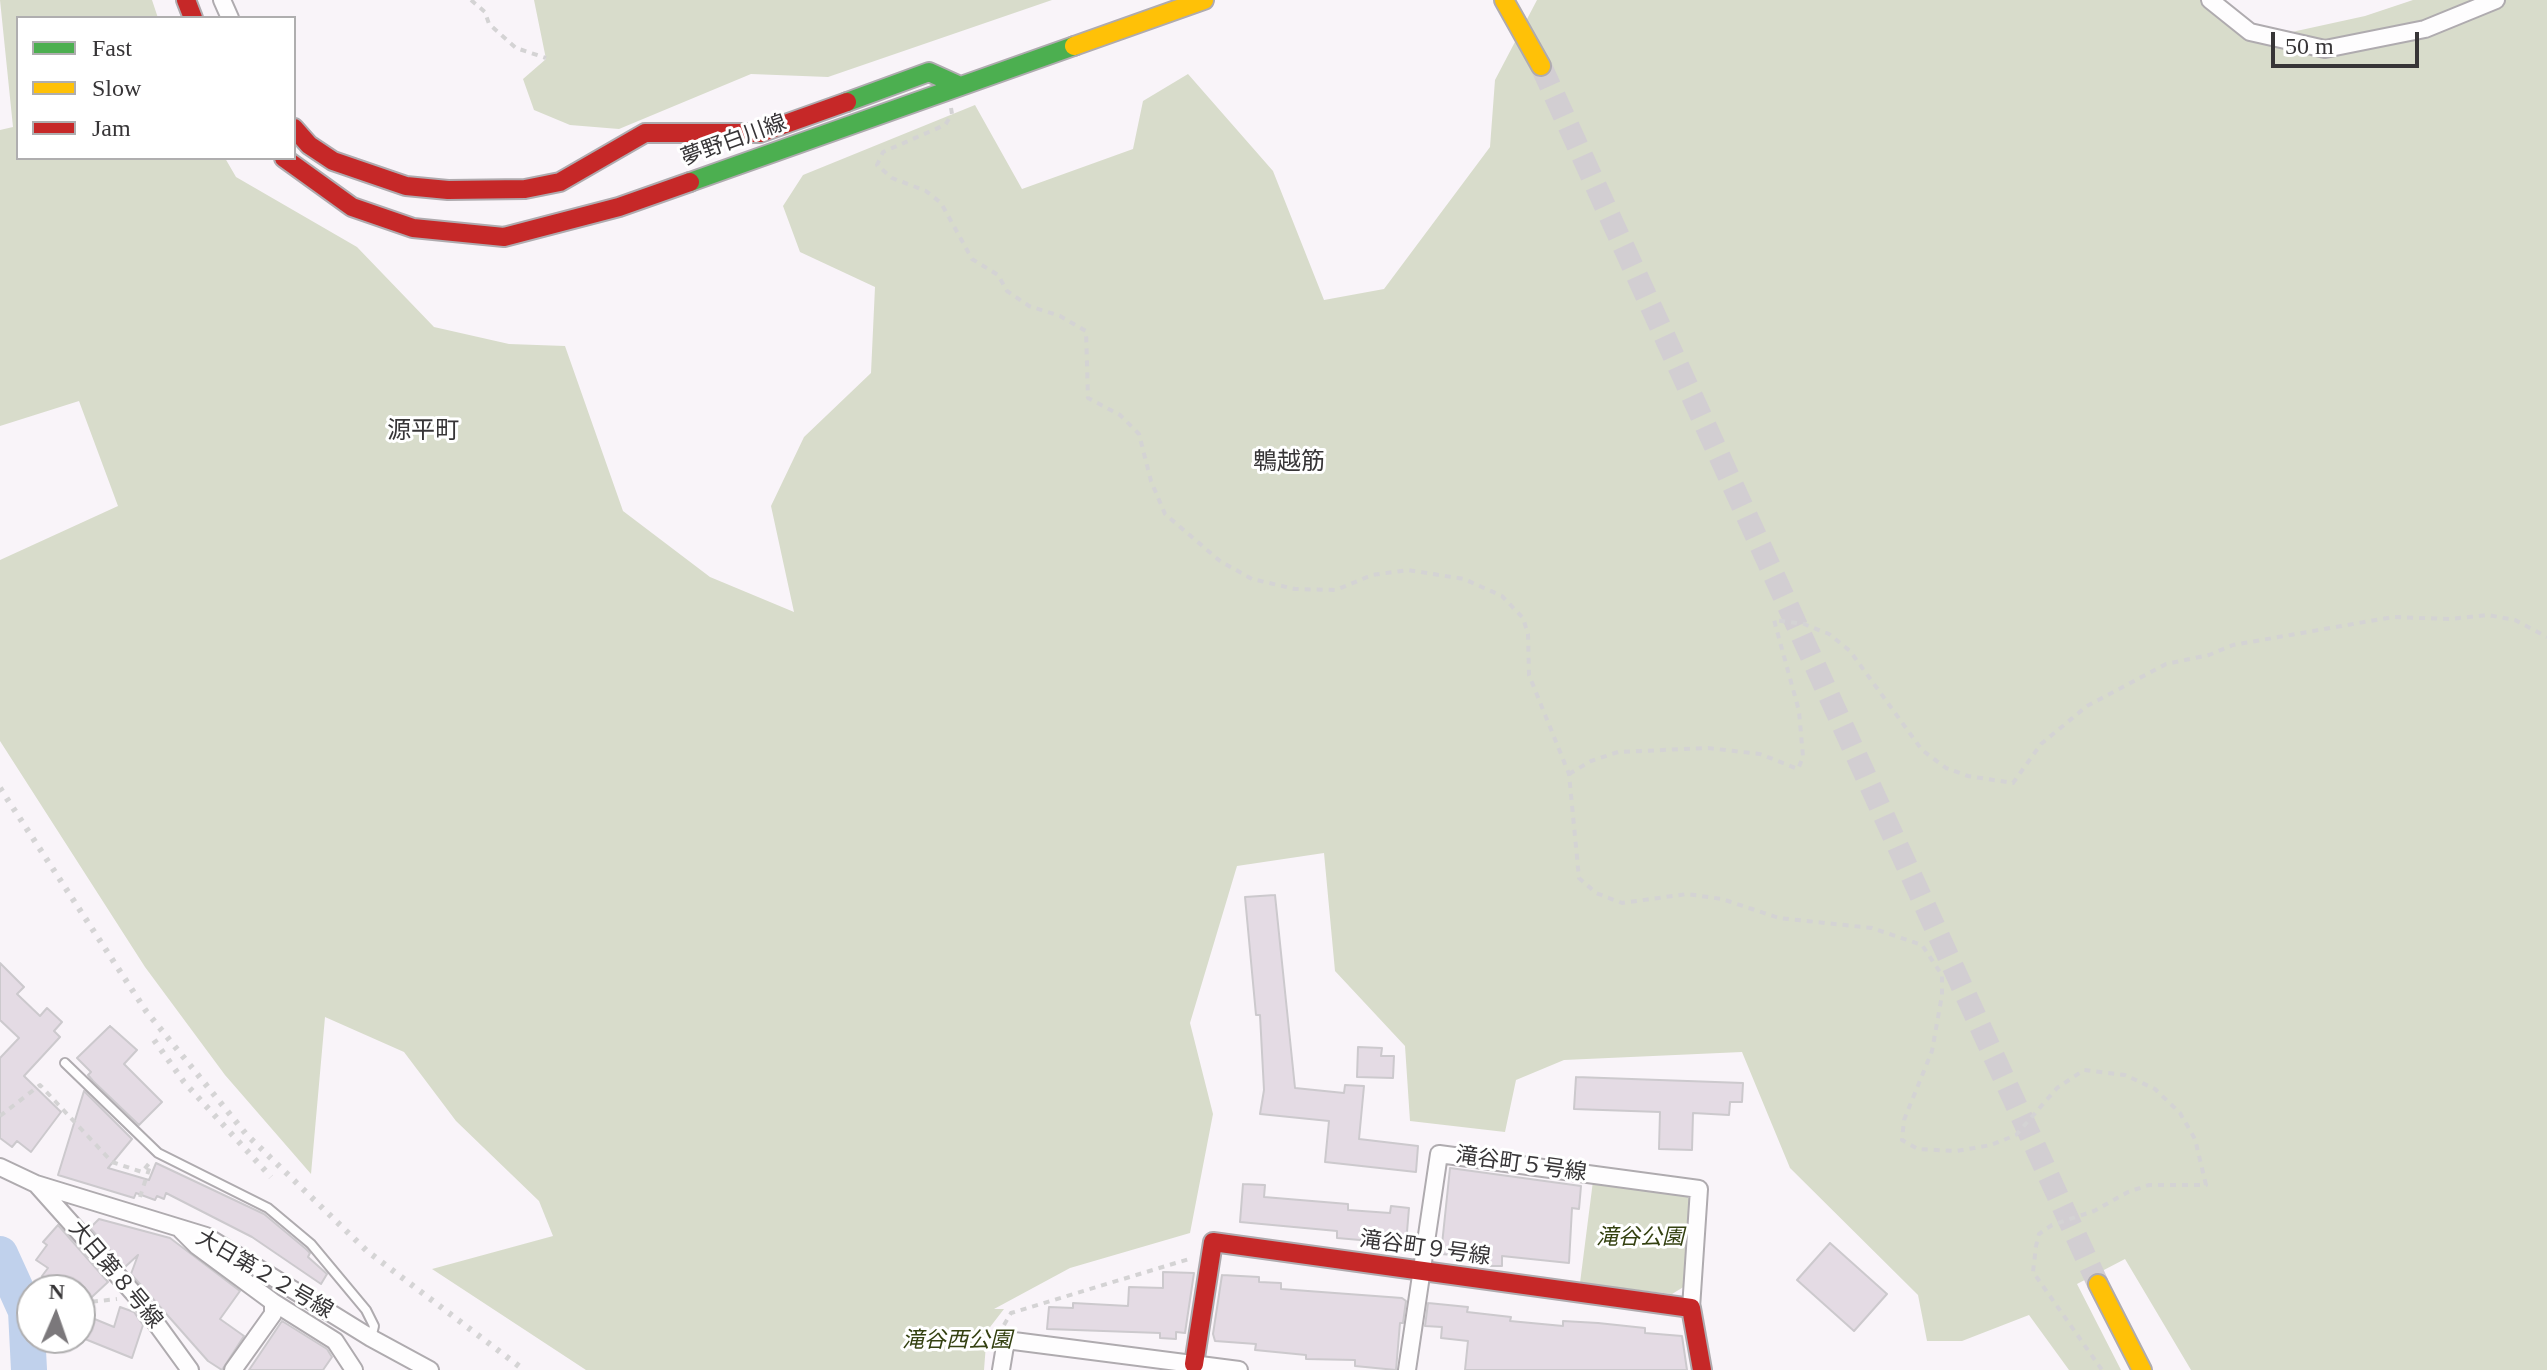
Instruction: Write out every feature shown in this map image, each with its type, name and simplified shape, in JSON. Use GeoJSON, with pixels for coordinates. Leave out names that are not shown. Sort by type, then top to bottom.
{"type":"FeatureCollection","features":[{"type":"Feature","properties":{"kind":"street","name":"夢野白川線"},"geometry":{"type":"LineString","coordinates":[[287,160],[352,207],[413,228],[504,237],[619,207],[1204,0]]}},
{"type":"Feature","properties":{"kind":"street"},"geometry":{"type":"LineString","coordinates":[[1504,0],[1541,66]]}},
{"type":"Feature","properties":{"kind":"street"},"geometry":{"type":"LineString","coordinates":[[2210,0],[2250,32],[2325,49],[2425,29],[2496,0]]}},
{"type":"Feature","properties":{"kind":"street"},"geometry":{"type":"LineString","coordinates":[[296,130],[309,145],[333,161],[406,186],[448,190],[525,189],[560,182],[645,133],[760,133],[929,72],[953,88]]}},
{"type":"Feature","properties":{"kind":"street","name":"滝谷町５号線"},"geometry":{"type":"LineString","coordinates":[[1407,1370],[1439,1154],[1699,1189],[1691,1308]]}},
{"type":"Feature","properties":{"kind":"street","name":"大日第２２号線"},"geometry":{"type":"LineString","coordinates":[[0,1167],[36,1184],[206,1236],[371,1338],[430,1370]]}},
{"type":"Feature","properties":{"kind":"street","name":"大日第８号線"},"geometry":{"type":"LineString","coordinates":[[36,1184],[137,1297],[190,1370]]}},
{"type":"Feature","properties":{"kind":"street"},"geometry":{"type":"LineString","coordinates":[[178,1227],[197,1246],[273,1302],[335,1341],[354,1370]]}},
{"type":"Feature","properties":{"kind":"street"},"geometry":{"type":"LineString","coordinates":[[1194,1364],[1213,1242]]}},
{"type":"Feature","properties":{"kind":"street","name":"滝谷町９号線"},"geometry":{"type":"LineString","coordinates":[[1213,1242],[1691,1308]]}},
{"type":"Feature","properties":{"kind":"street"},"geometry":{"type":"LineString","coordinates":[[2098,1284],[2142,1370]]}},
{"type":"Feature","properties":{"kind":"street"},"geometry":{"type":"LineString","coordinates":[[233,1370],[273,1314],[273,1302]]}},
{"type":"Feature","properties":{"kind":"street"},"geometry":{"type":"LineString","coordinates":[[1691,1308],[1702,1370]]}},
{"type":"Feature","properties":{"kind":"street"},"geometry":{"type":"LineString","coordinates":[[1001,1370],[1006,1340],[1239,1370]]}},
{"type":"Feature","properties":{"kind":"lane"},"geometry":{"type":"LineString","coordinates":[[65,1063],[158,1153],[268,1208],[311,1244],[366,1310],[374,1326],[371,1338]]}},
{"type":"Feature","properties":{"kind":"path"},"geometry":{"type":"LineString","coordinates":[[471,0],[485,12],[489,24],[516,48],[546,58]]}},
{"type":"Feature","properties":{"kind":"path"},"geometry":{"type":"LineString","coordinates":[[953,88],[952,114],[945,125],[883,152],[877,165],[892,178],[926,191],[941,203],[972,259],[998,275],[1007,291],[1029,306],[1060,316],[1086,331],[1088,398],[1120,415],[1139,434],[1151,481],[1165,514],[1220,561],[1252,579],[1295,589],[1336,590],[1372,575],[1408,570],[1464,579],[1502,596],[1523,618],[1528,634],[1529,675],[1569,774],[1579,878],[1596,893],[1622,903],[1687,894],[1722,899],[1779,918],[1872,928],[1922,945],[1942,975],[1942,995],[1932,1051],[1904,1120],[1902,1140],[1918,1149],[1956,1151],[1991,1145],[2016,1135],[2057,1088],[2084,1070],[2125,1075],[2155,1089],[2180,1113],[2195,1139],[2206,1185],[2149,1185],[2094,1211],[2052,1225],[2039,1234],[2033,1272],[2102,1370]]}},
{"type":"Feature","properties":{"kind":"path"},"geometry":{"type":"LineString","coordinates":[[1569,774],[1605,754],[1708,748],[1760,754],[1798,769],[1803,757],[1799,711],[1774,620],[1804,624],[1829,634],[1850,651],[1922,750],[1946,768],[1968,776],[2013,783],[2041,744],[2087,706],[2166,664],[2209,655],[2233,645],[2393,617],[2450,619],[2488,615],[2515,620],[2547,637]]}},
{"type":"Feature","properties":{"kind":"path"},"geometry":{"type":"LineString","coordinates":[[0,1116],[40,1085],[112,1162],[142,1172],[158,1153]]}},
{"type":"Feature","properties":{"kind":"path"},"geometry":{"type":"LineString","coordinates":[[135,1214],[151,1161]]}},
{"type":"Feature","properties":{"kind":"path"},"geometry":{"type":"LineString","coordinates":[[1006,1340],[1001,1330],[1011,1313],[1200,1256],[1213,1242]]}},
{"type":"Feature","properties":{"kind":"path"},"geometry":{"type":"LineString","coordinates":[[96,1301],[137,1297]]}},
{"type":"Feature","properties":{"kind":"green space","name":"滝谷西公園"},"geometry":{"type":"Polygon","coordinates":[[[0,0],[152,0],[157,16],[16,16],[16,160],[226,160],[236,177],[357,247],[434,327],[509,344],[565,346],[623,511],[710,577],[794,612],[771,506],[804,437],[871,373],[875,287],[800,252],[783,206],[803,175],[975,105],[1022,189],[1133,149],[1143,101],[1188,74],[1273,171],[1324,300],[1384,289],[1490,147],[1495,80],[1537,0],[2215,0],[2269,37],[2365,16],[2413,0],[2547,0],[2547,1370],[2191,1370],[2125,1259],[2077,1284],[2121,1370],[2069,1370],[2029,1315],[1962,1341],[1927,1341],[1918,1295],[1790,1168],[1742,1052],[1564,1060],[1516,1080],[1505,1132],[1410,1121],[1405,1046],[1335,971],[1324,853],[1237,866],[1190,1023],[1213,1114],[1190,1233],[1070,1268],[994,1309],[1004,1309],[987,1331],[984,1370],[586,1370],[432,1269],[553,1236],[539,1201],[456,1121],[404,1052],[325,1017],[311,1174],[225,1075],[145,967],[0,741],[0,560],[118,506],[79,401],[0,426],[0,130],[13,127],[0,0]]]}},
{"type":"Feature","properties":{"kind":"green space"},"geometry":{"type":"Polygon","coordinates":[[[534,0],[1052,0],[828,77],[751,74],[619,129],[570,125],[534,110],[523,79],[546,59],[534,0]]]}},
{"type":"Feature","properties":{"kind":"green space","name":"滝谷公園"},"geometry":{"type":"Polygon","coordinates":[[[1593,1181],[1682,1191],[1693,1203],[1690,1283],[1672,1294],[1580,1283],[1593,1181]]]}},
{"type":"Feature","properties":{"kind":"building"},"geometry":{"type":"Polygon","coordinates":[[[1275,895],[1295,1088],[1344,1093],[1345,1085],[1364,1086],[1359,1139],[1418,1146],[1416,1172],[1325,1162],[1329,1121],[1260,1114],[1264,1090],[1260,1015],[1256,1015],[1245,897],[1275,895]]]}},
{"type":"Feature","properties":{"kind":"building"},"geometry":{"type":"Polygon","coordinates":[[[0,963],[24,987],[17,994],[40,1016],[47,1008],[62,1022],[54,1031],[60,1037],[24,1076],[61,1112],[31,1152],[17,1141],[12,1147],[0,1138],[0,1058],[19,1038],[0,1020],[0,963]]]}},
{"type":"Feature","properties":{"kind":"building"},"geometry":{"type":"Polygon","coordinates":[[[110,1026],[137,1050],[124,1064],[162,1102],[139,1125],[93,1081],[88,1075],[91,1072],[77,1058],[110,1026]]]}},
{"type":"Feature","properties":{"kind":"building"},"geometry":{"type":"Polygon","coordinates":[[[1358,1047],[1382,1048],[1381,1056],[1394,1056],[1393,1078],[1357,1077],[1358,1047]]]}},
{"type":"Feature","properties":{"kind":"building"},"geometry":{"type":"Polygon","coordinates":[[[1576,1077],[1743,1083],[1742,1102],[1730,1102],[1729,1115],[1693,1113],[1692,1150],[1659,1149],[1660,1112],[1574,1109],[1576,1077]]]}},
{"type":"Feature","properties":{"kind":"building"},"geometry":{"type":"Polygon","coordinates":[[[84,1091],[132,1139],[108,1168],[149,1180],[156,1163],[264,1214],[310,1253],[308,1257],[327,1274],[321,1284],[252,1237],[166,1193],[164,1199],[157,1196],[155,1200],[136,1193],[134,1198],[58,1175],[84,1091]]]}},
{"type":"Feature","properties":{"kind":"building"},"geometry":{"type":"Polygon","coordinates":[[[1450,1168],[1581,1186],[1579,1209],[1572,1208],[1569,1263],[1502,1256],[1502,1266],[1487,1266],[1487,1258],[1441,1254],[1450,1168]]]}},
{"type":"Feature","properties":{"kind":"building"},"geometry":{"type":"Polygon","coordinates":[[[1243,1184],[1265,1185],[1264,1197],[1348,1204],[1348,1210],[1390,1213],[1391,1206],[1409,1208],[1406,1244],[1337,1238],[1337,1231],[1240,1222],[1243,1184]]]}},
{"type":"Feature","properties":{"kind":"building"},"geometry":{"type":"Polygon","coordinates":[[[99,1219],[170,1238],[240,1291],[220,1319],[244,1336],[222,1370],[208,1361],[131,1274],[138,1255],[125,1267],[90,1228],[99,1219]]]}},
{"type":"Feature","properties":{"kind":"building"},"geometry":{"type":"Polygon","coordinates":[[[58,1225],[108,1282],[96,1293],[96,1274],[44,1274],[48,1268],[36,1260],[47,1245],[43,1242],[58,1225]]]}},
{"type":"Feature","properties":{"kind":"building"},"geometry":{"type":"Polygon","coordinates":[[[1830,1243],[1887,1294],[1854,1331],[1797,1280],[1830,1243]]]}},
{"type":"Feature","properties":{"kind":"building"},"geometry":{"type":"Polygon","coordinates":[[[1163,1272],[1194,1273],[1185,1333],[1176,1332],[1176,1339],[1160,1338],[1160,1333],[1047,1329],[1049,1307],[1073,1308],[1073,1303],[1128,1306],[1129,1287],[1163,1288],[1163,1272]]]}},
{"type":"Feature","properties":{"kind":"building"},"geometry":{"type":"Polygon","coordinates":[[[1222,1275],[1259,1277],[1259,1282],[1281,1283],[1281,1289],[1402,1298],[1406,1301],[1403,1323],[1400,1323],[1396,1370],[1355,1366],[1355,1360],[1306,1359],[1306,1355],[1255,1350],[1256,1344],[1215,1341],[1213,1334],[1222,1275]]]}},
{"type":"Feature","properties":{"kind":"building"},"geometry":{"type":"Polygon","coordinates":[[[1428,1303],[1468,1307],[1467,1312],[1511,1317],[1510,1321],[1563,1326],[1563,1321],[1598,1323],[1645,1328],[1645,1333],[1682,1336],[1687,1370],[1465,1370],[1468,1341],[1441,1338],[1442,1327],[1425,1326],[1428,1303]]]}},
{"type":"Feature","properties":{"kind":"building"},"geometry":{"type":"Polygon","coordinates":[[[120,1307],[134,1312],[143,1325],[132,1358],[96,1343],[96,1320],[114,1327],[120,1307]]]}},
{"type":"Feature","properties":{"kind":"building"},"geometry":{"type":"Polygon","coordinates":[[[282,1321],[327,1349],[332,1357],[323,1370],[249,1370],[282,1321]]]}},
{"type":"Feature","properties":{"kind":"waterway"},"geometry":{"type":"LineString","coordinates":[[0,1254],[26,1311],[29,1370]]}},
{"type":"Feature","properties":{"kind":"tunnel"},"geometry":{"type":"LineString","coordinates":[[1541,66],[2098,1284]]}},
{"type":"Feature","properties":{"kind":"railway"},"geometry":{"type":"LineString","coordinates":[[0,788],[146,1011],[246,1134],[367,1251],[524,1370]]}},
{"type":"Feature","properties":{"kind":"railway"},"geometry":{"type":"LineString","coordinates":[[154,1040],[184,1082],[271,1177]]}},
{"type":"Feature","properties":{"kind":"traffic: fast"},"geometry":{"type":"LineString","coordinates":[[690,182],[1074,46]]}},
{"type":"Feature","properties":{"kind":"traffic: fast"},"geometry":{"type":"LineString","coordinates":[[847,102],[929,72],[960,86]]}},
{"type":"Feature","properties":{"kind":"traffic: slow"},"geometry":{"type":"LineString","coordinates":[[1074,46],[1204,0]]}},
{"type":"Feature","properties":{"kind":"traffic: slow"},"geometry":{"type":"LineString","coordinates":[[1504,0],[1541,66]]}},
{"type":"Feature","properties":{"kind":"traffic: slow"},"geometry":{"type":"LineString","coordinates":[[2098,1284],[2142,1370]]}},
{"type":"Feature","properties":{"kind":"traffic: jam"},"geometry":{"type":"LineString","coordinates":[[186,0],[192,16]]}},
{"type":"Feature","properties":{"kind":"traffic: jam"},"geometry":{"type":"LineString","coordinates":[[296,130],[309,145],[333,161],[406,186],[448,190],[525,189],[560,182],[645,133],[760,133],[847,102]]}},
{"type":"Feature","properties":{"kind":"traffic: jam"},"geometry":{"type":"LineString","coordinates":[[287,160],[352,207],[413,228],[504,237],[619,207],[690,182]]}},
{"type":"Feature","properties":{"kind":"traffic: jam"},"geometry":{"type":"LineString","coordinates":[[1194,1364],[1213,1242],[1691,1308],[1702,1370]]}},
{"type":"Feature","properties":{"kind":"district","name":"源平町"},"geometry":{"type":"Point","coordinates":[423,432]}},
{"type":"Feature","properties":{"kind":"district","name":"鵯越筋"},"geometry":{"type":"Point","coordinates":[1289,463]}}]}
